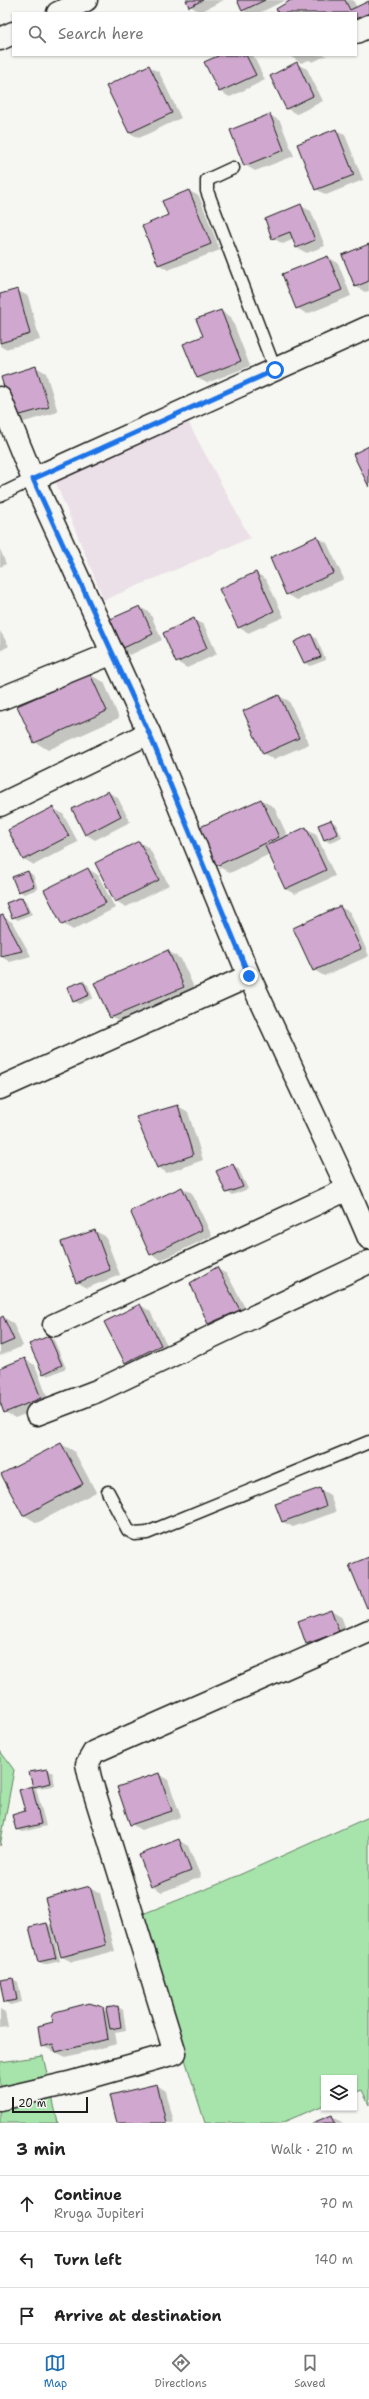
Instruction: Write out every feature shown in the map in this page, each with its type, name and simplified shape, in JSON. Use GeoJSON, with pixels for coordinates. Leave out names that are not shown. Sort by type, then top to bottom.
{"type":"FeatureCollection","features":[{"type":"Feature","properties":{"kind":"street"},"geometry":{"type":"LineString","coordinates":[[60,12],[86,0]]}},
{"type":"Feature","properties":{"kind":"street"},"geometry":{"type":"LineString","coordinates":[[357,32],[369,26]]}},
{"type":"Feature","properties":{"kind":"street"},"geometry":{"type":"LineString","coordinates":[[0,39],[12,33]]}},
{"type":"Feature","properties":{"kind":"street"},"geometry":{"type":"LineString","coordinates":[[33,479],[369,327]]}},
{"type":"Feature","properties":{"kind":"street"},"geometry":{"type":"LineString","coordinates":[[0,398],[33,479],[149,733],[249,976],[348,1189],[369,1238]]}},
{"type":"Feature","properties":{"kind":"street"},"geometry":{"type":"LineString","coordinates":[[0,699],[113,653]]}},
{"type":"Feature","properties":{"kind":"street"},"geometry":{"type":"LineString","coordinates":[[0,805],[149,733]]}},
{"type":"Feature","properties":{"kind":"street"},"geometry":{"type":"LineString","coordinates":[[0,1088],[249,976]]}},
{"type":"Feature","properties":{"kind":"street"},"geometry":{"type":"LineString","coordinates":[[54,1325],[348,1189]]}},
{"type":"Feature","properties":{"kind":"street"},"geometry":{"type":"LineString","coordinates":[[37,1414],[97,1391],[369,1262]]}},
{"type":"Feature","properties":{"kind":"street"},"geometry":{"type":"LineString","coordinates":[[0,2099],[70,2083],[175,2053],[90,1778],[87,1764],[94,1752],[369,1631]]}},
{"type":"Feature","properties":{"kind":"lane"},"geometry":{"type":"LineString","coordinates":[[234,168],[207,180],[207,191],[275,370]]}},
{"type":"Feature","properties":{"kind":"lane"},"geometry":{"type":"LineString","coordinates":[[0,495],[33,479]]}},
{"type":"Feature","properties":{"kind":"lane"},"geometry":{"type":"LineString","coordinates":[[108,1492],[128,1530],[135,1534],[147,1533],[369,1442]]}},
{"type":"Feature","properties":{"kind":"shaded area"},"geometry":{"type":"Polygon","coordinates":[[[186,418],[250,538],[104,600],[53,476],[186,418]]]}},
{"type":"Feature","properties":{"kind":"green space"},"geometry":{"type":"Polygon","coordinates":[[[0,1751],[14,1770],[0,1846],[0,1751]]]}},
{"type":"Feature","properties":{"kind":"green space"},"geometry":{"type":"Polygon","coordinates":[[[369,1817],[369,2105],[362,2090],[357,2092],[357,2075],[321,2075],[321,2106],[281,2123],[205,2123],[140,1915],[219,1884],[369,1817]]]}},
{"type":"Feature","properties":{"kind":"green space"},"geometry":{"type":"Polygon","coordinates":[[[43,2056],[58,2123],[0,2123],[0,2062],[43,2056]]]}},
{"type":"Feature","properties":{"kind":"building"},"geometry":{"type":"Polygon","coordinates":[[[186,0],[203,0],[189,7],[186,0]]]}},
{"type":"Feature","properties":{"kind":"building"},"geometry":{"type":"Polygon","coordinates":[[[237,0],[265,0],[242,11],[237,0]]]}},
{"type":"Feature","properties":{"kind":"building"},"geometry":{"type":"Polygon","coordinates":[[[291,0],[345,0],[350,10],[369,1],[369,21],[357,27],[357,12],[278,12],[276,9],[291,0]]]}},
{"type":"Feature","properties":{"kind":"building"},"geometry":{"type":"Polygon","coordinates":[[[218,56],[246,56],[256,75],[219,92],[204,62],[218,56]]]}},
{"type":"Feature","properties":{"kind":"building"},"geometry":{"type":"Polygon","coordinates":[[[297,62],[313,96],[286,109],[270,76],[297,62]]]}},
{"type":"Feature","properties":{"kind":"building"},"geometry":{"type":"Polygon","coordinates":[[[149,65],[172,113],[129,133],[106,86],[149,65]]]}},
{"type":"Feature","properties":{"kind":"building"},"geometry":{"type":"Polygon","coordinates":[[[270,114],[284,150],[244,166],[230,130],[270,114]]]}},
{"type":"Feature","properties":{"kind":"building"},"geometry":{"type":"Polygon","coordinates":[[[336,129],[354,175],[315,190],[297,144],[336,129]]]}},
{"type":"Feature","properties":{"kind":"building"},"geometry":{"type":"Polygon","coordinates":[[[189,190],[211,244],[158,265],[142,226],[168,215],[162,201],[189,190]]]}},
{"type":"Feature","properties":{"kind":"building"},"geometry":{"type":"Polygon","coordinates":[[[301,204],[315,240],[296,248],[290,232],[272,239],[265,219],[301,204]]]}},
{"type":"Feature","properties":{"kind":"building"},"geometry":{"type":"Polygon","coordinates":[[[369,244],[369,281],[355,287],[342,255],[369,244]]]}},
{"type":"Feature","properties":{"kind":"building"},"geometry":{"type":"Polygon","coordinates":[[[328,256],[342,290],[296,309],[282,274],[328,256]]]}},
{"type":"Feature","properties":{"kind":"building"},"geometry":{"type":"Polygon","coordinates":[[[18,289],[30,334],[0,343],[0,294],[18,289]]]}},
{"type":"Feature","properties":{"kind":"building"},"geometry":{"type":"Polygon","coordinates":[[[221,310],[241,361],[197,378],[183,344],[203,336],[196,319],[221,310]]]}},
{"type":"Feature","properties":{"kind":"building"},"geometry":{"type":"Polygon","coordinates":[[[36,366],[49,407],[13,417],[1,377],[36,366]]]}},
{"type":"Feature","properties":{"kind":"building"},"geometry":{"type":"Polygon","coordinates":[[[369,446],[369,487],[353,454],[369,446]]]}},
{"type":"Feature","properties":{"kind":"building"},"geometry":{"type":"Polygon","coordinates":[[[317,536],[334,573],[286,595],[270,558],[317,536]]]}},
{"type":"Feature","properties":{"kind":"building"},"geometry":{"type":"Polygon","coordinates":[[[256,572],[274,611],[238,628],[219,589],[256,572]]]}},
{"type":"Feature","properties":{"kind":"building"},"geometry":{"type":"Polygon","coordinates":[[[140,606],[153,634],[119,650],[106,621],[140,606]]]}},
{"type":"Feature","properties":{"kind":"building"},"geometry":{"type":"Polygon","coordinates":[[[194,618],[207,648],[176,663],[163,633],[194,618]]]}},
{"type":"Feature","properties":{"kind":"building"},"geometry":{"type":"Polygon","coordinates":[[[311,634],[321,657],[304,663],[294,642],[311,634]]]}},
{"type":"Feature","properties":{"kind":"building"},"geometry":{"type":"Polygon","coordinates":[[[90,674],[107,711],[34,743],[17,706],[90,674]]]}},
{"type":"Feature","properties":{"kind":"building"},"geometry":{"type":"Polygon","coordinates":[[[279,695],[299,738],[263,754],[243,711],[279,695]]]}},
{"type":"Feature","properties":{"kind":"building"},"geometry":{"type":"Polygon","coordinates":[[[108,791],[121,816],[85,835],[72,809],[108,791]]]}},
{"type":"Feature","properties":{"kind":"building"},"geometry":{"type":"Polygon","coordinates":[[[261,799],[279,837],[216,866],[198,828],[261,799]]]}},
{"type":"Feature","properties":{"kind":"building"},"geometry":{"type":"Polygon","coordinates":[[[53,807],[69,836],[23,860],[8,830],[53,807]]]}},
{"type":"Feature","properties":{"kind":"building"},"geometry":{"type":"Polygon","coordinates":[[[331,820],[338,834],[324,840],[318,825],[331,820]]]}},
{"type":"Feature","properties":{"kind":"building"},"geometry":{"type":"Polygon","coordinates":[[[306,827],[326,870],[285,889],[265,846],[306,827]]]}},
{"type":"Feature","properties":{"kind":"building"},"geometry":{"type":"Polygon","coordinates":[[[139,841],[159,880],[115,902],[95,863],[139,841]]]}},
{"type":"Feature","properties":{"kind":"building"},"geometry":{"type":"Polygon","coordinates":[[[88,868],[106,903],[62,925],[44,890],[88,868]]]}},
{"type":"Feature","properties":{"kind":"building"},"geometry":{"type":"Polygon","coordinates":[[[28,871],[34,886],[18,892],[12,877],[28,871]]]}},
{"type":"Feature","properties":{"kind":"building"},"geometry":{"type":"Polygon","coordinates":[[[22,897],[28,912],[12,918],[6,903],[22,897]]]}},
{"type":"Feature","properties":{"kind":"building"},"geometry":{"type":"Polygon","coordinates":[[[340,906],[361,949],[313,971],[293,928],[340,906]]]}},
{"type":"Feature","properties":{"kind":"building"},"geometry":{"type":"Polygon","coordinates":[[[3,915],[22,951],[0,956],[0,916],[3,915]]]}},
{"type":"Feature","properties":{"kind":"building"},"geometry":{"type":"Polygon","coordinates":[[[168,950],[184,987],[110,1018],[94,983],[168,950]]]}},
{"type":"Feature","properties":{"kind":"building"},"geometry":{"type":"Polygon","coordinates":[[[83,981],[89,995],[73,1002],[67,987],[83,981]]]}},
{"type":"Feature","properties":{"kind":"building"},"geometry":{"type":"Polygon","coordinates":[[[178,1105],[193,1155],[157,1168],[136,1117],[178,1105]]]}},
{"type":"Feature","properties":{"kind":"building"},"geometry":{"type":"Polygon","coordinates":[[[233,1164],[243,1187],[226,1193],[216,1171],[233,1164]]]}},
{"type":"Feature","properties":{"kind":"building"},"geometry":{"type":"Polygon","coordinates":[[[182,1187],[202,1230],[150,1255],[130,1211],[182,1187]]]}},
{"type":"Feature","properties":{"kind":"building"},"geometry":{"type":"Polygon","coordinates":[[[95,1230],[110,1270],[76,1283],[61,1242],[95,1230]]]}},
{"type":"Feature","properties":{"kind":"building"},"geometry":{"type":"Polygon","coordinates":[[[217,1267],[240,1310],[208,1324],[190,1283],[217,1267]]]}},
{"type":"Feature","properties":{"kind":"building"},"geometry":{"type":"Polygon","coordinates":[[[140,1304],[161,1345],[125,1363],[104,1322],[140,1304]]]}},
{"type":"Feature","properties":{"kind":"building"},"geometry":{"type":"Polygon","coordinates":[[[3,1316],[14,1340],[0,1346],[0,1318],[3,1316]]]}},
{"type":"Feature","properties":{"kind":"building"},"geometry":{"type":"Polygon","coordinates":[[[49,1336],[62,1365],[43,1374],[29,1344],[49,1336]]]}},
{"type":"Feature","properties":{"kind":"building"},"geometry":{"type":"Polygon","coordinates":[[[25,1358],[41,1398],[4,1413],[0,1402],[0,1368],[25,1358]]]}},
{"type":"Feature","properties":{"kind":"building"},"geometry":{"type":"Polygon","coordinates":[[[61,1443],[83,1484],[23,1516],[1,1474],[61,1443]]]}},
{"type":"Feature","properties":{"kind":"building"},"geometry":{"type":"Polygon","coordinates":[[[320,1488],[326,1506],[282,1522],[275,1504],[320,1488]]]}},
{"type":"Feature","properties":{"kind":"building"},"geometry":{"type":"Polygon","coordinates":[[[369,1557],[369,1607],[367,1608],[349,1565],[369,1557]]]}},
{"type":"Feature","properties":{"kind":"building"},"geometry":{"type":"Polygon","coordinates":[[[331,1609],[339,1632],[306,1644],[298,1621],[331,1609]]]}},
{"type":"Feature","properties":{"kind":"building"},"geometry":{"type":"Polygon","coordinates":[[[48,1769],[51,1783],[33,1787],[29,1772],[48,1769]]]}},
{"type":"Feature","properties":{"kind":"building"},"geometry":{"type":"Polygon","coordinates":[[[159,1773],[172,1811],[130,1825],[117,1787],[159,1773]]]}},
{"type":"Feature","properties":{"kind":"building"},"geometry":{"type":"Polygon","coordinates":[[[32,1786],[41,1824],[16,1830],[12,1815],[25,1811],[19,1790],[32,1786]]]}},
{"type":"Feature","properties":{"kind":"building"},"geometry":{"type":"Polygon","coordinates":[[[179,1839],[191,1871],[151,1887],[139,1855],[179,1839]]]}},
{"type":"Feature","properties":{"kind":"building"},"geometry":{"type":"Polygon","coordinates":[[[90,1886],[106,1945],[61,1957],[45,1898],[90,1886]]]}},
{"type":"Feature","properties":{"kind":"building"},"geometry":{"type":"Polygon","coordinates":[[[47,1923],[56,1958],[38,1962],[29,1927],[47,1923]]]}},
{"type":"Feature","properties":{"kind":"building"},"geometry":{"type":"Polygon","coordinates":[[[13,1978],[17,2000],[4,2002],[0,1980],[13,1978]]]}},
{"type":"Feature","properties":{"kind":"building"},"geometry":{"type":"Polygon","coordinates":[[[89,2003],[103,2007],[108,2039],[56,2052],[53,2044],[41,2047],[38,2026],[53,2022],[52,2017],[55,2012],[89,2003]]]}},
{"type":"Feature","properties":{"kind":"building"},"geometry":{"type":"Polygon","coordinates":[[[118,2006],[121,2027],[110,2029],[106,2008],[118,2006]]]}},
{"type":"Feature","properties":{"kind":"building"},"geometry":{"type":"Polygon","coordinates":[[[157,2084],[166,2123],[117,2123],[110,2095],[157,2084]]]}},
{"type":"Feature","properties":{"kind":"building"},"geometry":{"type":"Polygon","coordinates":[[[332,2115],[335,2123],[312,2123],[332,2115]]]}},
{"type":"Feature","properties":{"kind":"route"},"geometry":{"type":"LineString","coordinates":[[249,976],[149,733],[33,479],[275,370]]}}]}
